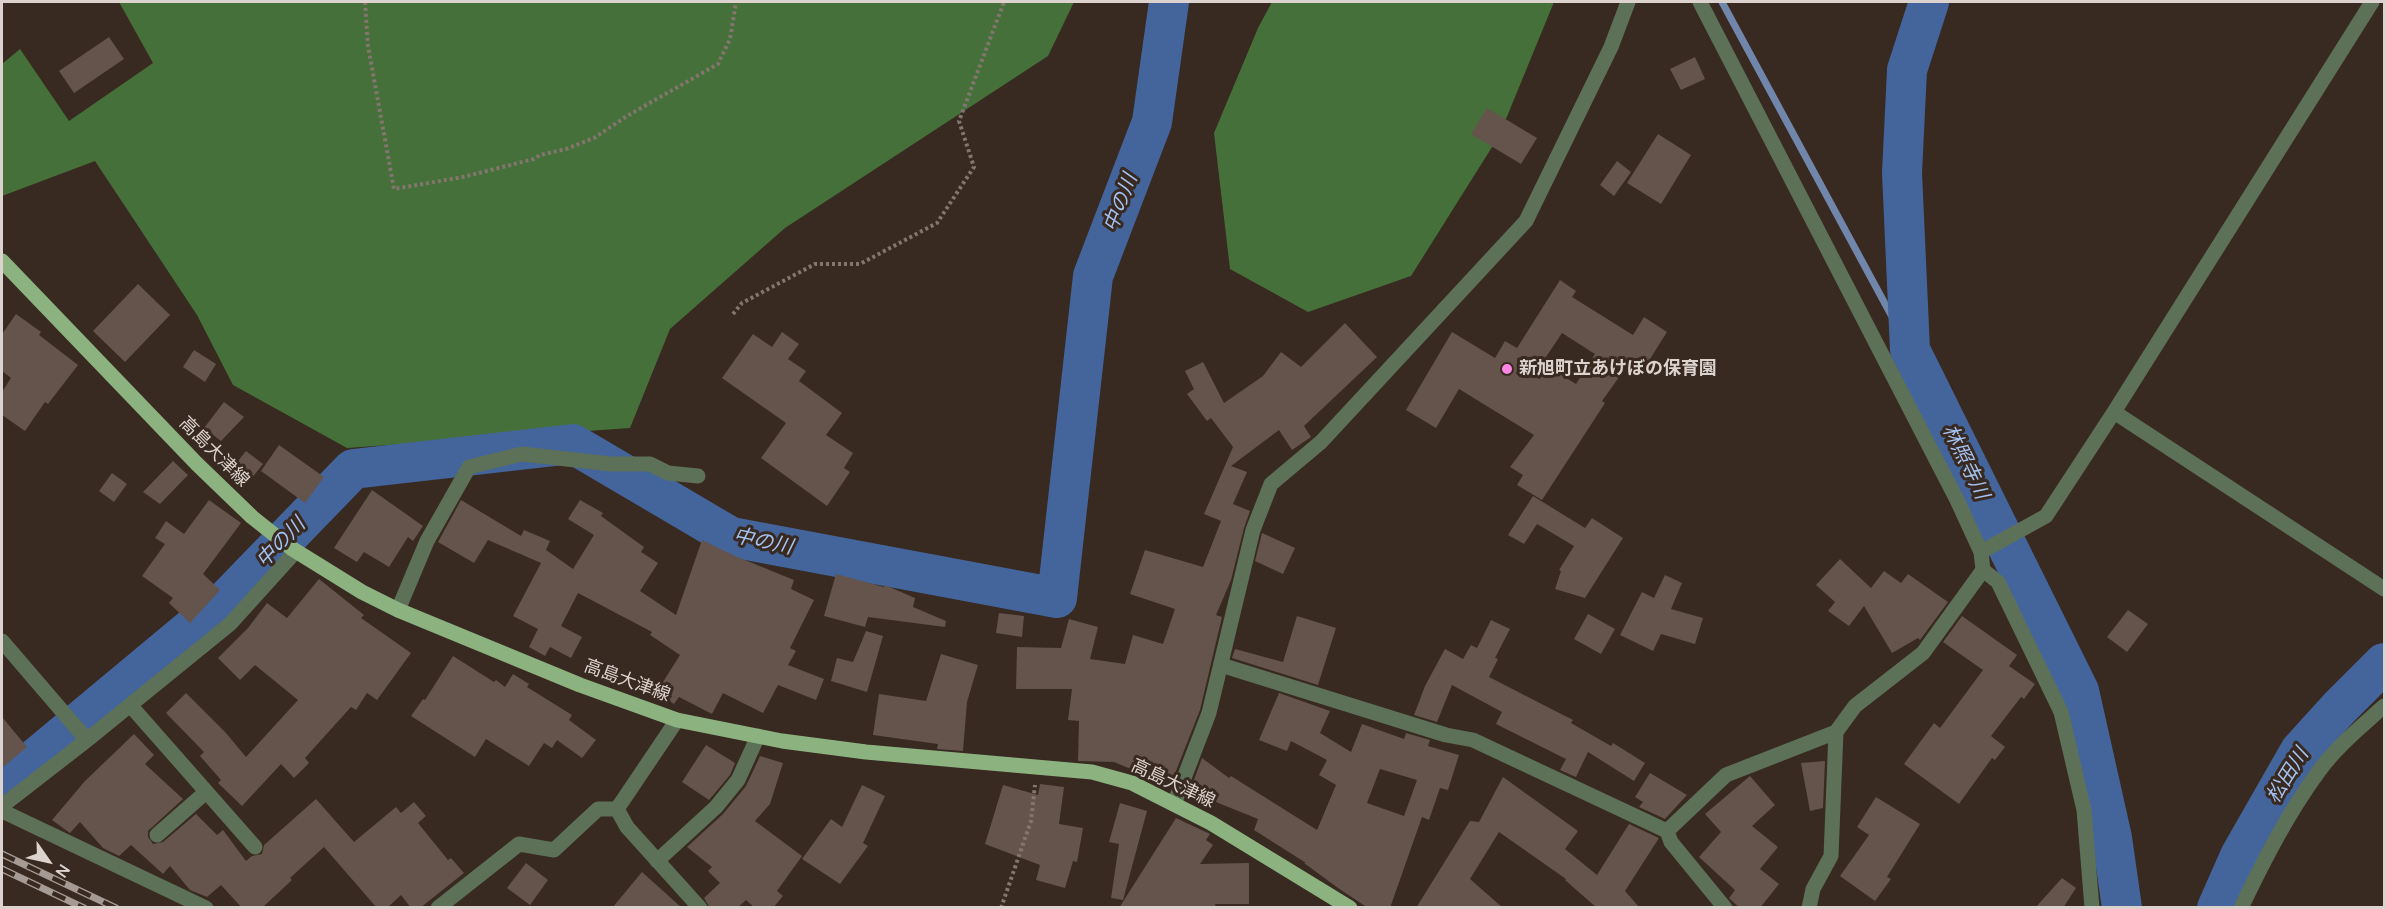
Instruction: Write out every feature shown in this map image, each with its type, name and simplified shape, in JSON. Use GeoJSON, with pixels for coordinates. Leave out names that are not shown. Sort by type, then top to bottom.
{"type":"FeatureCollection","features":[{"type":"Feature","properties":{"kind":"main road","name":"高島大津線"},"geometry":{"type":"LineString","coordinates":[[2,261],[197,464],[278,539],[362,592],[398,610],[580,685],[677,720],[758,736],[866,752],[1092,772],[1132,783],[1211,823],[1350,908]]}},
{"type":"Feature","properties":{"kind":"street"},"geometry":{"type":"LineString","coordinates":[[1174,804],[1209,713],[1253,530],[1271,484],[1321,442],[1526,221],[1611,47],[1628,2]]}},
{"type":"Feature","properties":{"kind":"street"},"geometry":{"type":"LineString","coordinates":[[1667,831],[1726,775],[1836,732],[1855,706],[1923,654],[1983,570],[1981,552],[1957,500],[1700,2]]}},
{"type":"Feature","properties":{"kind":"street"},"geometry":{"type":"LineString","coordinates":[[1981,552],[2046,516],[2372,2]]}},
{"type":"Feature","properties":{"kind":"street"},"geometry":{"type":"LineString","coordinates":[[2114,412],[2385,589]]}},
{"type":"Feature","properties":{"kind":"street"},"geometry":{"type":"LineString","coordinates":[[398,610],[427,541],[470,467],[522,454],[611,464],[650,464],[668,473],[698,476]]}},
{"type":"Feature","properties":{"kind":"street"},"geometry":{"type":"LineString","coordinates":[[2,806],[230,624],[294,550]]}},
{"type":"Feature","properties":{"kind":"street"},"geometry":{"type":"LineString","coordinates":[[1983,570],[1998,582],[2061,712],[2084,810],[2092,908]]}},
{"type":"Feature","properties":{"kind":"street"},"geometry":{"type":"LineString","coordinates":[[2,641],[87,740]]}},
{"type":"Feature","properties":{"kind":"street"},"geometry":{"type":"LineString","coordinates":[[1221,665],[1446,735],[1473,740],[1667,831],[1671,842],[1725,908]]}},
{"type":"Feature","properties":{"kind":"street"},"geometry":{"type":"LineString","coordinates":[[130,705],[255,848]]}},
{"type":"Feature","properties":{"kind":"street"},"geometry":{"type":"LineString","coordinates":[[2241,908],[2267,853],[2319,771],[2340,746],[2385,706]]}},
{"type":"Feature","properties":{"kind":"street"},"geometry":{"type":"LineString","coordinates":[[617,809],[677,720]]}},
{"type":"Feature","properties":{"kind":"street"},"geometry":{"type":"LineString","coordinates":[[1809,908],[1813,889],[1831,856],[1836,732]]}},
{"type":"Feature","properties":{"kind":"street"},"geometry":{"type":"LineString","coordinates":[[657,861],[716,807],[738,780],[758,736]]}},
{"type":"Feature","properties":{"kind":"street"},"geometry":{"type":"LineString","coordinates":[[156,835],[206,792]]}},
{"type":"Feature","properties":{"kind":"street"},"geometry":{"type":"LineString","coordinates":[[438,908],[519,844],[554,849],[598,809],[617,809]]}},
{"type":"Feature","properties":{"kind":"street"},"geometry":{"type":"LineString","coordinates":[[617,809],[627,827],[700,908]]}},
{"type":"Feature","properties":{"kind":"street"},"geometry":{"type":"LineString","coordinates":[[2,811],[206,908]]}},
{"type":"Feature","properties":{"kind":"path"},"geometry":{"type":"LineString","coordinates":[[365,2],[368,46],[394,189],[473,175],[534,159],[540,154],[566,149],[594,138],[627,116],[718,64],[730,39],[736,2]]}},
{"type":"Feature","properties":{"kind":"path"},"geometry":{"type":"LineString","coordinates":[[733,314],[742,303],[815,264],[860,264],[937,223],[974,167],[959,122],[1004,2]]}},
{"type":"Feature","properties":{"kind":"path"},"geometry":{"type":"LineString","coordinates":[[1001,908],[1031,821],[1038,767]]}},
{"type":"Feature","properties":{"kind":"green space"},"geometry":{"type":"Polygon","coordinates":[[[119,2],[1074,2],[1048,56],[785,228],[670,329],[630,428],[347,448],[233,385],[197,315],[95,161],[2,196],[2,64],[20,49],[69,121],[153,63],[119,2]]]}},
{"type":"Feature","properties":{"kind":"green space"},"geometry":{"type":"Polygon","coordinates":[[[1272,2],[1554,2],[1499,136],[1411,276],[1308,312],[1230,269],[1214,133],[1258,28],[1272,2]]]}},
{"type":"Feature","properties":{"kind":"building"},"geometry":{"type":"Polygon","coordinates":[[[109,37],[124,59],[74,93],[59,71],[109,37]]]}},
{"type":"Feature","properties":{"kind":"building"},"geometry":{"type":"Polygon","coordinates":[[[1695,57],[1705,79],[1681,90],[1670,69],[1695,57]]]}},
{"type":"Feature","properties":{"kind":"building"},"geometry":{"type":"Polygon","coordinates":[[[1487,108],[1537,138],[1521,164],[1471,134],[1487,108]]]}},
{"type":"Feature","properties":{"kind":"building"},"geometry":{"type":"Polygon","coordinates":[[[1658,134],[1691,155],[1661,204],[1627,183],[1658,134]]]}},
{"type":"Feature","properties":{"kind":"building"},"geometry":{"type":"Polygon","coordinates":[[[1617,161],[1631,172],[1614,196],[1600,185],[1617,161]]]}},
{"type":"Feature","properties":{"kind":"building"},"geometry":{"type":"Polygon","coordinates":[[[1560,280],[1576,291],[1572,297],[1633,335],[1644,317],[1667,332],[1645,367],[1632,359],[1602,401],[1605,403],[1542,500],[1517,485],[1523,475],[1510,467],[1534,435],[1459,389],[1436,428],[1406,410],[1452,332],[1495,358],[1505,341],[1517,348],[1560,280]],[[1562,333],[1542,363],[1576,384],[1595,354],[1562,333]]]}},
{"type":"Feature","properties":{"kind":"building"},"geometry":{"type":"Polygon","coordinates":[[[138,284],[170,315],[125,362],[93,331],[138,284]]]}},
{"type":"Feature","properties":{"kind":"building"},"geometry":{"type":"Polygon","coordinates":[[[16,314],[41,332],[39,335],[78,365],[48,404],[45,402],[25,431],[2,415],[2,392],[11,378],[2,371],[2,334],[16,314]]]}},
{"type":"Feature","properties":{"kind":"building"},"geometry":{"type":"Polygon","coordinates":[[[1345,323],[1377,357],[1304,426],[1311,437],[1292,450],[1279,430],[1231,466],[1247,472],[1233,504],[1250,511],[1231,580],[1216,615],[1222,617],[1200,710],[1172,781],[1158,771],[1157,776],[1139,769],[1138,772],[1114,762],[1078,761],[1079,721],[1068,720],[1072,689],[1016,689],[1017,647],[1061,648],[1069,619],[1098,627],[1090,659],[1125,664],[1133,635],[1163,644],[1175,609],[1130,594],[1145,550],[1203,567],[1221,521],[1204,514],[1233,447],[1211,418],[1207,421],[1187,394],[1194,389],[1185,371],[1203,362],[1224,403],[1263,376],[1281,352],[1301,367],[1345,323]]]}},
{"type":"Feature","properties":{"kind":"building"},"geometry":{"type":"Polygon","coordinates":[[[782,332],[799,344],[788,359],[806,371],[799,381],[842,413],[826,435],[853,453],[844,468],[850,472],[827,506],[761,458],[786,423],[722,378],[753,334],[772,347],[782,332]]]}},
{"type":"Feature","properties":{"kind":"building"},"geometry":{"type":"Polygon","coordinates":[[[194,350],[216,364],[205,382],[183,367],[194,350]]]}},
{"type":"Feature","properties":{"kind":"building"},"geometry":{"type":"Polygon","coordinates":[[[224,402],[244,417],[221,441],[204,428],[224,402]]]}},
{"type":"Feature","properties":{"kind":"building"},"geometry":{"type":"Polygon","coordinates":[[[279,445],[324,477],[305,503],[261,471],[279,445]]]}},
{"type":"Feature","properties":{"kind":"building"},"geometry":{"type":"Polygon","coordinates":[[[246,451],[263,464],[251,479],[234,466],[246,451]]]}},
{"type":"Feature","properties":{"kind":"building"},"geometry":{"type":"Polygon","coordinates":[[[173,461],[188,475],[160,504],[143,492],[173,461]]]}},
{"type":"Feature","properties":{"kind":"building"},"geometry":{"type":"Polygon","coordinates":[[[112,473],[127,484],[114,502],[99,491],[112,473]]]}},
{"type":"Feature","properties":{"kind":"building"},"geometry":{"type":"Polygon","coordinates":[[[372,490],[423,526],[413,541],[408,537],[389,567],[364,552],[357,562],[334,548],[372,490]]]}},
{"type":"Feature","properties":{"kind":"building"},"geometry":{"type":"Polygon","coordinates":[[[1533,496],[1585,528],[1592,518],[1623,538],[1585,598],[1555,589],[1561,571],[1559,570],[1574,546],[1537,524],[1524,544],[1508,535],[1533,496]]]}},
{"type":"Feature","properties":{"kind":"building"},"geometry":{"type":"Polygon","coordinates":[[[209,500],[241,523],[203,574],[220,590],[190,623],[169,603],[173,598],[142,576],[165,544],[155,538],[166,521],[184,534],[209,500]]]}},
{"type":"Feature","properties":{"kind":"building"},"geometry":{"type":"Polygon","coordinates":[[[461,500],[521,536],[524,530],[550,541],[546,550],[573,569],[594,535],[568,519],[580,500],[603,513],[601,516],[644,547],[641,552],[658,563],[640,591],[676,615],[702,540],[794,580],[791,589],[814,600],[790,648],[796,651],[788,665],[824,679],[816,700],[778,685],[763,713],[723,693],[712,714],[679,697],[674,704],[656,693],[680,655],[650,635],[652,632],[578,593],[561,626],[582,637],[571,658],[550,647],[545,656],[529,647],[538,629],[513,616],[541,563],[488,540],[474,563],[438,542],[461,500]]]}},
{"type":"Feature","properties":{"kind":"building"},"geometry":{"type":"Polygon","coordinates":[[[1262,533],[1295,548],[1283,574],[1255,561],[1262,533]]]}},
{"type":"Feature","properties":{"kind":"building"},"geometry":{"type":"Polygon","coordinates":[[[1840,559],[1871,588],[1884,571],[1901,583],[1908,574],[1948,602],[1920,640],[1918,638],[1892,653],[1864,606],[1849,626],[1828,611],[1835,602],[1816,585],[1840,559]]]}},
{"type":"Feature","properties":{"kind":"building"},"geometry":{"type":"Polygon","coordinates":[[[836,574],[884,587],[885,585],[915,598],[913,607],[946,621],[945,627],[868,617],[865,627],[824,616],[836,574]]]}},
{"type":"Feature","properties":{"kind":"building"},"geometry":{"type":"Polygon","coordinates":[[[1665,575],[1682,583],[1671,609],[1703,618],[1695,644],[1661,634],[1653,651],[1620,635],[1642,592],[1654,598],[1665,575]]]}},
{"type":"Feature","properties":{"kind":"building"},"geometry":{"type":"Polygon","coordinates":[[[319,579],[364,615],[361,618],[411,653],[377,700],[367,693],[356,710],[351,707],[305,758],[309,763],[294,778],[281,764],[242,806],[218,783],[221,780],[200,756],[204,752],[166,713],[186,693],[226,733],[246,757],[298,700],[255,665],[240,680],[218,658],[248,628],[267,603],[287,618],[319,579]]]}},
{"type":"Feature","properties":{"kind":"building"},"geometry":{"type":"Polygon","coordinates":[[[2128,610],[2148,624],[2127,652],[2107,637],[2128,610]]]}},
{"type":"Feature","properties":{"kind":"building"},"geometry":{"type":"Polygon","coordinates":[[[999,613],[1024,616],[1022,637],[996,633],[999,613]]]}},
{"type":"Feature","properties":{"kind":"building"},"geometry":{"type":"Polygon","coordinates":[[[1588,614],[1615,629],[1601,654],[1574,639],[1588,614]]]}},
{"type":"Feature","properties":{"kind":"building"},"geometry":{"type":"Polygon","coordinates":[[[1297,616],[1336,628],[1318,685],[1232,658],[1235,649],[1283,662],[1297,616]]]}},
{"type":"Feature","properties":{"kind":"building"},"geometry":{"type":"Polygon","coordinates":[[[1962,616],[2017,655],[2009,666],[2035,684],[2024,699],[2021,697],[1991,736],[2005,747],[1995,760],[1992,758],[1959,804],[1904,764],[1934,723],[1940,728],[1983,670],[1943,642],[1962,616]]]}},
{"type":"Feature","properties":{"kind":"building"},"geometry":{"type":"Polygon","coordinates":[[[1491,620],[1510,629],[1495,658],[1498,659],[1489,677],[1573,720],[1571,723],[1611,746],[1613,743],[1645,763],[1634,781],[1588,752],[1576,777],[1560,770],[1566,759],[1496,724],[1502,712],[1452,685],[1437,722],[1414,715],[1425,686],[1445,649],[1463,659],[1471,645],[1477,648],[1491,620]]]}},
{"type":"Feature","properties":{"kind":"building"},"geometry":{"type":"Polygon","coordinates":[[[866,631],[883,636],[867,692],[831,681],[837,658],[853,662],[866,631]]]}},
{"type":"Feature","properties":{"kind":"building"},"geometry":{"type":"Polygon","coordinates":[[[941,654],[978,665],[967,702],[963,751],[937,749],[938,744],[873,735],[879,694],[926,701],[941,654]]]}},
{"type":"Feature","properties":{"kind":"building"},"geometry":{"type":"Polygon","coordinates":[[[453,656],[505,687],[513,674],[529,684],[527,687],[572,715],[569,720],[596,740],[582,758],[557,740],[552,748],[544,743],[529,766],[486,739],[475,757],[411,716],[423,699],[425,700],[453,656]]]}},
{"type":"Feature","properties":{"kind":"building"},"geometry":{"type":"Polygon","coordinates":[[[1279,693],[1330,711],[1320,733],[1351,752],[1362,724],[1404,739],[1406,733],[1430,740],[1428,746],[1459,755],[1448,790],[1440,788],[1429,820],[1422,817],[1390,908],[1368,908],[1304,863],[1306,863],[1254,830],[1258,819],[1191,792],[1194,789],[1191,788],[1202,758],[1229,778],[1231,776],[1317,830],[1336,785],[1319,775],[1327,760],[1291,741],[1287,751],[1259,740],[1279,693]],[[1380,769],[1367,803],[1404,816],[1417,780],[1380,769]]]}},
{"type":"Feature","properties":{"kind":"building"},"geometry":{"type":"Polygon","coordinates":[[[2,717],[27,747],[2,768],[2,717]]]}},
{"type":"Feature","properties":{"kind":"building"},"geometry":{"type":"Polygon","coordinates":[[[134,734],[154,755],[145,764],[183,799],[148,831],[148,837],[153,844],[163,842],[196,814],[217,835],[223,830],[246,861],[252,856],[262,854],[264,845],[316,799],[354,842],[396,807],[401,813],[414,802],[426,816],[418,823],[448,860],[451,858],[464,873],[420,908],[411,908],[401,895],[387,908],[377,908],[324,847],[262,908],[242,908],[221,885],[207,897],[190,890],[170,866],[163,874],[131,845],[119,856],[103,848],[80,822],[70,833],[52,820],[85,781],[134,734]]]}},
{"type":"Feature","properties":{"kind":"building"},"geometry":{"type":"Polygon","coordinates":[[[706,745],[735,763],[730,775],[709,800],[682,782],[706,745]]]}},
{"type":"Feature","properties":{"kind":"building"},"geometry":{"type":"Polygon","coordinates":[[[760,756],[783,763],[770,804],[755,821],[802,856],[777,891],[783,896],[773,908],[755,908],[746,900],[737,908],[710,908],[704,898],[720,883],[708,871],[712,867],[687,847],[723,814],[746,786],[760,756]]]}},
{"type":"Feature","properties":{"kind":"building"},"geometry":{"type":"Polygon","coordinates":[[[1825,761],[1823,808],[1810,811],[1801,763],[1825,761]]]}},
{"type":"Feature","properties":{"kind":"building"},"geometry":{"type":"Polygon","coordinates":[[[1650,773],[1687,795],[1665,819],[1639,807],[1643,802],[1635,797],[1650,773]]]}},
{"type":"Feature","properties":{"kind":"building"},"geometry":{"type":"Polygon","coordinates":[[[1750,776],[1775,805],[1752,826],[1778,847],[1760,869],[1779,884],[1760,908],[1740,908],[1729,898],[1735,890],[1699,857],[1721,832],[1705,814],[1750,776]]]}},
{"type":"Feature","properties":{"kind":"building"},"geometry":{"type":"Polygon","coordinates":[[[1503,777],[1578,831],[1565,849],[1597,875],[1629,824],[1659,838],[1625,891],[1640,908],[1597,908],[1566,879],[1499,832],[1470,879],[1503,908],[1416,908],[1470,821],[1479,822],[1503,777]]]}},
{"type":"Feature","properties":{"kind":"building"},"geometry":{"type":"Polygon","coordinates":[[[1040,784],[1064,787],[1059,824],[1083,828],[1077,862],[1073,861],[1065,888],[1036,880],[1040,865],[985,844],[1003,785],[1038,795],[1040,784]]]}},
{"type":"Feature","properties":{"kind":"building"},"geometry":{"type":"Polygon","coordinates":[[[862,785],[885,796],[863,843],[868,846],[840,884],[802,859],[831,819],[842,827],[862,785]]]}},
{"type":"Feature","properties":{"kind":"building"},"geometry":{"type":"Polygon","coordinates":[[[1876,797],[1920,824],[1887,877],[1891,879],[1875,901],[1840,876],[1869,835],[1857,827],[1876,797]]]}},
{"type":"Feature","properties":{"kind":"building"},"geometry":{"type":"Polygon","coordinates":[[[1120,803],[1147,811],[1123,900],[1111,898],[1119,844],[1109,842],[1120,803]]]}},
{"type":"Feature","properties":{"kind":"building"},"geometry":{"type":"Polygon","coordinates":[[[1176,818],[1210,834],[1206,840],[1213,845],[1200,864],[1249,863],[1249,904],[1215,904],[1216,908],[1119,908],[1176,818]]]}},
{"type":"Feature","properties":{"kind":"building"},"geometry":{"type":"Polygon","coordinates":[[[526,863],[548,880],[530,905],[507,888],[526,863]]]}},
{"type":"Feature","properties":{"kind":"building"},"geometry":{"type":"Polygon","coordinates":[[[642,872],[682,908],[612,908],[642,872]]]}},
{"type":"Feature","properties":{"kind":"building"},"geometry":{"type":"Polygon","coordinates":[[[2062,878],[2076,888],[2063,908],[2035,908],[2062,878]]]}},
{"type":"Feature","properties":{"kind":"waterway","name":"中の川"},"geometry":{"type":"LineString","coordinates":[[2,786],[229,597],[353,469],[573,444],[731,537],[1057,598],[1093,276],[1152,122],[1169,2]]}},
{"type":"Feature","properties":{"kind":"waterway"},"geometry":{"type":"LineString","coordinates":[[1722,2],[1910,350]]}},
{"type":"Feature","properties":{"kind":"waterway","name":"林照寺川"},"geometry":{"type":"LineString","coordinates":[[1929,2],[1907,70],[1902,173],[1910,350],[2079,691],[2112,838],[2122,908]]}},
{"type":"Feature","properties":{"kind":"waterway","name":"松田川"},"geometry":{"type":"LineString","coordinates":[[2217,908],[2240,856],[2300,751],[2384,663]]}},
{"type":"Feature","properties":{"kind":"railway"},"geometry":{"type":"LineString","coordinates":[[2,854],[116,908]]}},
{"type":"Feature","properties":{"kind":"railway"},"geometry":{"type":"LineString","coordinates":[[2,869],[84,908]]}},
{"type":"Feature","properties":{"kind":"place","name":"新旭町立あけぼの保育園"},"geometry":{"type":"Point","coordinates":[1507,369]}}]}
